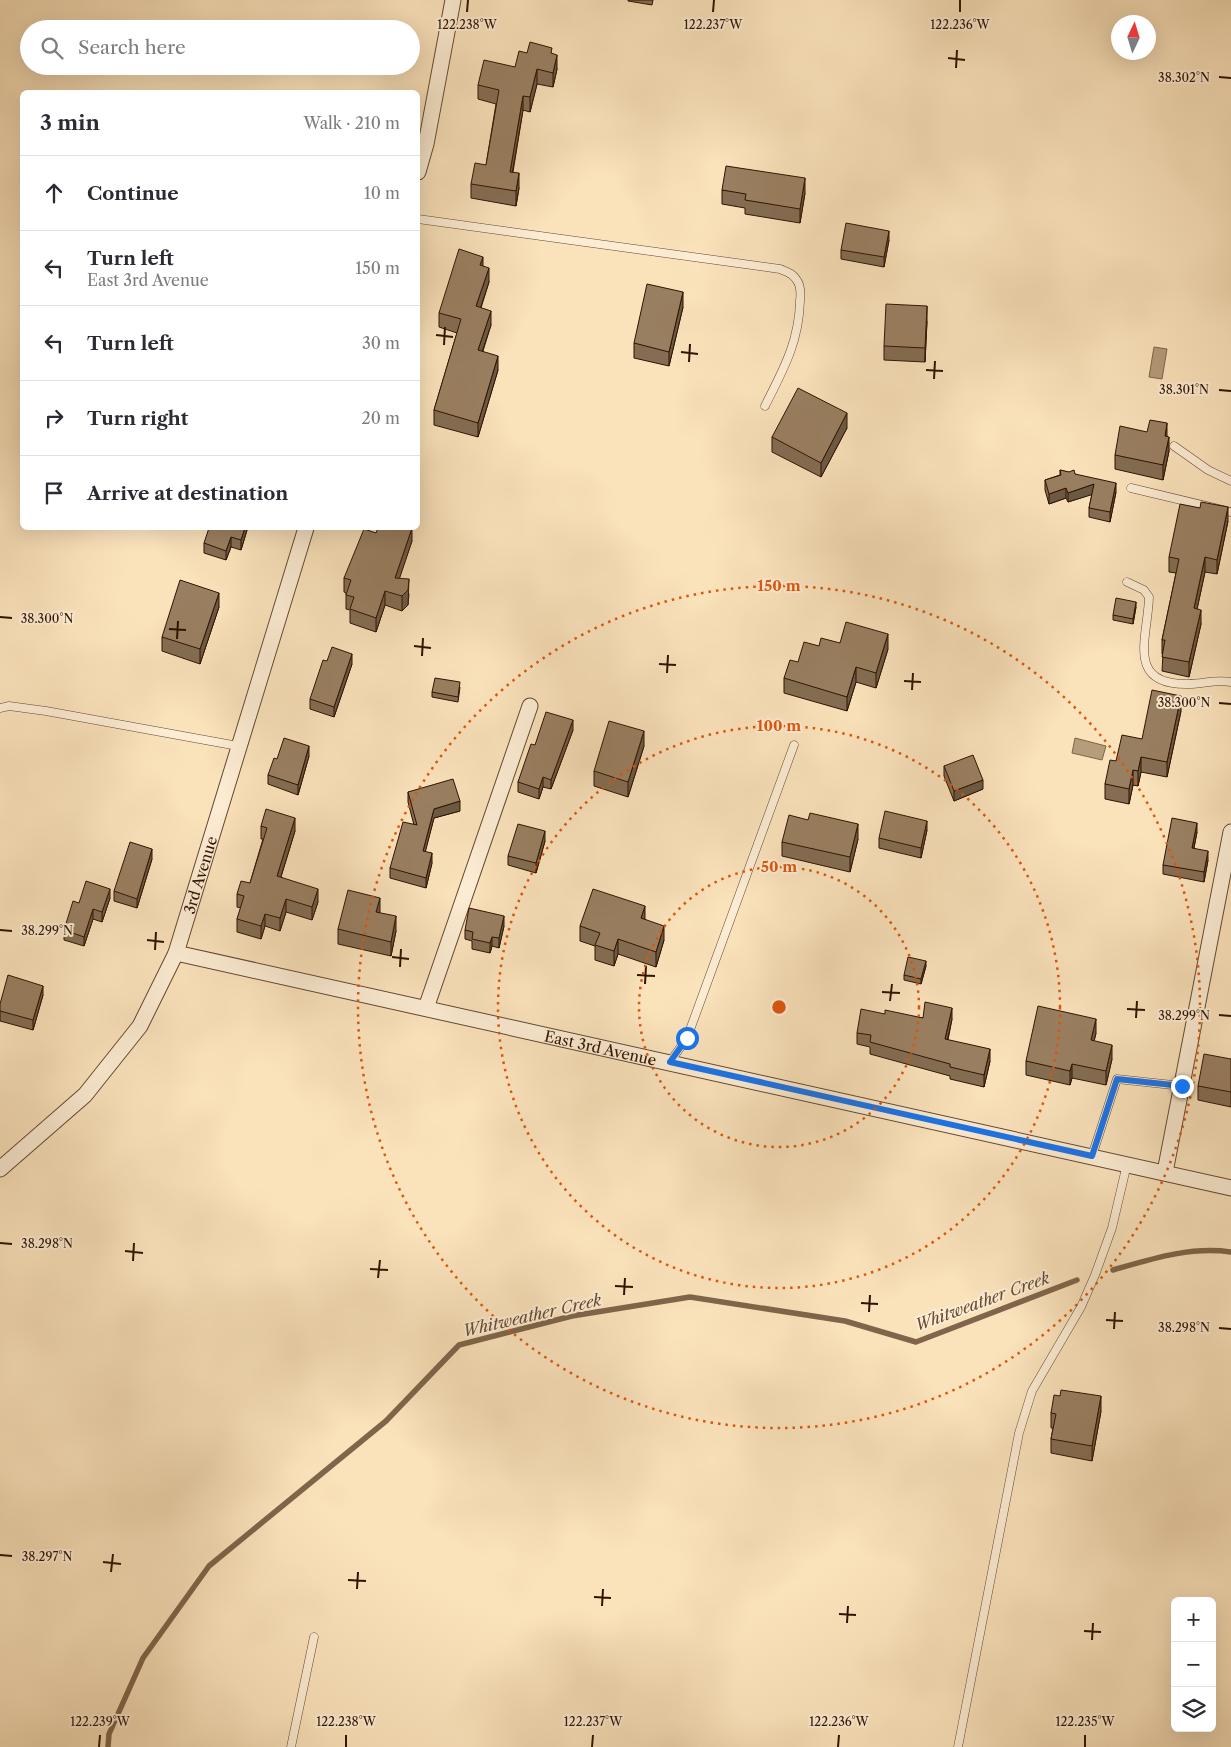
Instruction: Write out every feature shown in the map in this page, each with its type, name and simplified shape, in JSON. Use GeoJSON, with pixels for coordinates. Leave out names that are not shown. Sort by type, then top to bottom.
{"type":"FeatureCollection","features":[{"type":"Feature","properties":{"kind":"street"},"geometry":{"type":"LineString","coordinates":[[420,165],[426,144],[453,0]]}},
{"type":"Feature","properties":{"kind":"street","name":"3rd Avenue"},"geometry":{"type":"LineString","coordinates":[[0,1169],[86,1094],[140,1026],[176,953],[305,530]]}},
{"type":"Feature","properties":{"kind":"street"},"geometry":{"type":"LineString","coordinates":[[426,1008],[530,706]]}},
{"type":"Feature","properties":{"kind":"street"},"geometry":{"type":"LineString","coordinates":[[1165,1172],[1231,832]]}},
{"type":"Feature","properties":{"kind":"street","name":"East 3rd Avenue"},"geometry":{"type":"LineString","coordinates":[[176,953],[1231,1188]]}},
{"type":"Feature","properties":{"kind":"lane"},"geometry":{"type":"LineString","coordinates":[[420,219],[780,269],[791,273],[798,280],[801,290],[799,325],[792,350],[766,406]]}},
{"type":"Feature","properties":{"kind":"lane"},"geometry":{"type":"LineString","coordinates":[[1174,446],[1208,470],[1231,481]]}},
{"type":"Feature","properties":{"kind":"lane"},"geometry":{"type":"LineString","coordinates":[[1131,488],[1231,512]]}},
{"type":"Feature","properties":{"kind":"lane"},"geometry":{"type":"LineString","coordinates":[[1127,582],[1144,590],[1150,598],[1143,656],[1149,670],[1158,679],[1178,684],[1218,680],[1231,682]]}},
{"type":"Feature","properties":{"kind":"lane"},"geometry":{"type":"LineString","coordinates":[[0,708],[9,706],[46,711],[238,746]]}},
{"type":"Feature","properties":{"kind":"lane"},"geometry":{"type":"LineString","coordinates":[[670,1062],[687,1038],[794,745]]}},
{"type":"Feature","properties":{"kind":"lane"},"geometry":{"type":"LineString","coordinates":[[1092,1156],[1117,1079],[1182,1086]]}},
{"type":"Feature","properties":{"kind":"lane"},"geometry":{"type":"LineString","coordinates":[[958,1747],[1019,1433],[1032,1391],[1081,1307],[1095,1274],[1112,1228],[1127,1164]]}},
{"type":"Feature","properties":{"kind":"lane"},"geometry":{"type":"LineString","coordinates":[[291,1747],[314,1637]]}},
{"type":"Feature","properties":{"kind":"shaded area"},"geometry":{"type":"Polygon","coordinates":[[[1154,347],[1167,349],[1162,379],[1149,377],[1154,347]]]}},
{"type":"Feature","properties":{"kind":"shaded area"},"geometry":{"type":"Polygon","coordinates":[[[1075,738],[1106,746],[1102,760],[1072,753],[1075,738]]]}},
{"type":"Feature","properties":{"kind":"building"},"geometry":{"type":"Polygon","coordinates":[[[530,42],[552,48],[551,53],[557,55],[553,73],[537,69],[530,97],[523,96],[510,172],[519,173],[516,191],[471,184],[475,163],[486,165],[499,90],[478,85],[484,60],[515,67],[519,51],[527,53],[530,42]]]}},
{"type":"Feature","properties":{"kind":"building"},"geometry":{"type":"Polygon","coordinates":[[[726,166],[805,178],[800,209],[745,200],[746,194],[722,190],[726,166]]]}},
{"type":"Feature","properties":{"kind":"building"},"geometry":{"type":"Polygon","coordinates":[[[846,223],[889,231],[884,257],[841,250],[846,223]]]}},
{"type":"Feature","properties":{"kind":"building"},"geometry":{"type":"Polygon","coordinates":[[[459,249],[483,257],[480,265],[489,268],[476,306],[491,311],[478,350],[498,356],[478,423],[434,410],[461,319],[439,313],[459,249]]]}},
{"type":"Feature","properties":{"kind":"building"},"geometry":{"type":"Polygon","coordinates":[[[647,284],[683,292],[669,352],[634,343],[647,284]]]}},
{"type":"Feature","properties":{"kind":"building"},"geometry":{"type":"Polygon","coordinates":[[[886,304],[927,306],[925,348],[884,346],[886,304]]]}},
{"type":"Feature","properties":{"kind":"building"},"geometry":{"type":"Polygon","coordinates":[[[798,388],[847,413],[821,463],[772,437],[798,388]]]}},
{"type":"Feature","properties":{"kind":"building"},"geometry":{"type":"Polygon","coordinates":[[[1150,420],[1167,423],[1165,436],[1169,437],[1163,465],[1115,455],[1120,426],[1147,432],[1150,420]]]}},
{"type":"Feature","properties":{"kind":"building"},"geometry":{"type":"Polygon","coordinates":[[[1060,470],[1069,472],[1074,470],[1075,474],[1116,483],[1110,512],[1089,508],[1094,484],[1068,493],[1066,488],[1049,494],[1045,480],[1061,475],[1060,470]]]}},
{"type":"Feature","properties":{"kind":"building"},"geometry":{"type":"Polygon","coordinates":[[[1201,502],[1228,507],[1217,560],[1205,557],[1194,608],[1201,610],[1189,662],[1162,657],[1165,640],[1162,640],[1179,559],[1169,557],[1180,504],[1200,508],[1201,502]]]}},
{"type":"Feature","properties":{"kind":"building"},"geometry":{"type":"Polygon","coordinates":[[[208,530],[244,530],[241,540],[231,537],[226,551],[204,543],[208,530]]]}},
{"type":"Feature","properties":{"kind":"building"},"geometry":{"type":"Polygon","coordinates":[[[364,530],[376,533],[377,530],[411,530],[395,578],[409,579],[408,590],[402,596],[385,591],[376,618],[350,609],[354,597],[346,595],[351,580],[344,578],[364,530]]]}},
{"type":"Feature","properties":{"kind":"building"},"geometry":{"type":"Polygon","coordinates":[[[180,580],[219,593],[200,649],[162,637],[180,580]]]}},
{"type":"Feature","properties":{"kind":"building"},"geometry":{"type":"Polygon","coordinates":[[[1116,598],[1136,602],[1133,619],[1113,615],[1116,598]]]}},
{"type":"Feature","properties":{"kind":"building"},"geometry":{"type":"Polygon","coordinates":[[[846,622],[888,634],[876,673],[856,667],[847,697],[784,678],[790,660],[798,662],[804,642],[819,646],[821,638],[840,643],[846,622]]]}},
{"type":"Feature","properties":{"kind":"building"},"geometry":{"type":"Polygon","coordinates":[[[332,647],[352,654],[334,707],[310,699],[323,660],[327,661],[332,647]]]}},
{"type":"Feature","properties":{"kind":"building"},"geometry":{"type":"Polygon","coordinates":[[[435,678],[460,682],[458,697],[432,692],[435,678]]]}},
{"type":"Feature","properties":{"kind":"building"},"geometry":{"type":"Polygon","coordinates":[[[1152,690],[1181,696],[1167,762],[1141,757],[1138,771],[1133,770],[1129,789],[1105,784],[1110,760],[1116,761],[1122,735],[1142,739],[1152,690]]]}},
{"type":"Feature","properties":{"kind":"building"},"geometry":{"type":"Polygon","coordinates":[[[546,712],[573,720],[551,780],[543,777],[539,789],[518,782],[531,744],[535,745],[546,712]]]}},
{"type":"Feature","properties":{"kind":"building"},"geometry":{"type":"Polygon","coordinates":[[[609,721],[644,731],[628,782],[594,771],[609,721]]]}},
{"type":"Feature","properties":{"kind":"building"},"geometry":{"type":"Polygon","coordinates":[[[284,738],[309,746],[298,785],[268,775],[274,758],[277,759],[284,738]]]}},
{"type":"Feature","properties":{"kind":"building"},"geometry":{"type":"Polygon","coordinates":[[[973,755],[983,780],[954,791],[944,766],[973,755]]]}},
{"type":"Feature","properties":{"kind":"building"},"geometry":{"type":"Polygon","coordinates":[[[453,779],[460,801],[434,809],[423,851],[432,853],[426,878],[390,868],[403,822],[417,825],[408,792],[453,779]]]}},
{"type":"Feature","properties":{"kind":"building"},"geometry":{"type":"Polygon","coordinates":[[[266,809],[295,818],[277,876],[318,889],[312,907],[286,899],[280,918],[265,914],[261,926],[237,919],[244,896],[237,894],[241,881],[250,883],[267,828],[261,826],[266,809]]]}},
{"type":"Feature","properties":{"kind":"building"},"geometry":{"type":"Polygon","coordinates":[[[885,811],[927,821],[921,848],[879,838],[885,811]]]}},
{"type":"Feature","properties":{"kind":"building"},"geometry":{"type":"Polygon","coordinates":[[[810,813],[858,824],[850,857],[782,842],[789,815],[808,820],[810,813]]]}},
{"type":"Feature","properties":{"kind":"building"},"geometry":{"type":"Polygon","coordinates":[[[1172,818],[1197,823],[1192,848],[1208,851],[1204,872],[1163,865],[1172,818]]]}},
{"type":"Feature","properties":{"kind":"building"},"geometry":{"type":"Polygon","coordinates":[[[518,824],[545,831],[536,863],[508,856],[518,824]]]}},
{"type":"Feature","properties":{"kind":"building"},"geometry":{"type":"Polygon","coordinates":[[[130,842],[152,849],[137,899],[114,891],[130,842]]]}},
{"type":"Feature","properties":{"kind":"building"},"geometry":{"type":"Polygon","coordinates":[[[86,881],[110,889],[102,912],[93,909],[84,937],[64,930],[73,901],[79,903],[86,881]]]}},
{"type":"Feature","properties":{"kind":"building"},"geometry":{"type":"Polygon","coordinates":[[[593,889],[645,906],[641,918],[664,926],[656,952],[618,939],[614,951],[595,945],[600,933],[580,926],[593,889]]]}},
{"type":"Feature","properties":{"kind":"building"},"geometry":{"type":"Polygon","coordinates":[[[348,890],[380,898],[376,912],[396,916],[391,942],[338,929],[348,890]]]}},
{"type":"Feature","properties":{"kind":"building"},"geometry":{"type":"Polygon","coordinates":[[[469,908],[504,916],[499,938],[492,937],[490,943],[472,939],[473,932],[465,930],[469,908]]]}},
{"type":"Feature","properties":{"kind":"building"},"geometry":{"type":"Polygon","coordinates":[[[908,957],[926,961],[921,979],[904,975],[908,957]]]}},
{"type":"Feature","properties":{"kind":"building"},"geometry":{"type":"Polygon","coordinates":[[[8,975],[43,986],[33,1020],[0,1011],[0,1004],[8,975]]]}},
{"type":"Feature","properties":{"kind":"building"},"geometry":{"type":"Polygon","coordinates":[[[925,1002],[952,1008],[945,1039],[990,1049],[984,1075],[950,1067],[950,1064],[870,1042],[871,1035],[857,1033],[861,1009],[885,1014],[885,1010],[923,1018],[925,1002]]]}},
{"type":"Feature","properties":{"kind":"building"},"geometry":{"type":"Polygon","coordinates":[[[1038,1006],[1096,1019],[1091,1040],[1112,1045],[1106,1071],[1072,1064],[1070,1071],[1026,1061],[1038,1006]]]}},
{"type":"Feature","properties":{"kind":"building"},"geometry":{"type":"Polygon","coordinates":[[[1204,1054],[1231,1059],[1231,1092],[1198,1086],[1204,1054]]]}},
{"type":"Feature","properties":{"kind":"building"},"geometry":{"type":"Polygon","coordinates":[[[1061,1390],[1101,1396],[1092,1446],[1051,1439],[1056,1414],[1051,1413],[1054,1395],[1060,1396],[1061,1390]]]}},
{"type":"Feature","properties":{"kind":"waterway"},"geometry":{"type":"LineString","coordinates":[[1113,1270],[1186,1252],[1231,1252]]}},
{"type":"Feature","properties":{"kind":"waterway","name":"Whitweather Creek"},"geometry":{"type":"LineString","coordinates":[[108,1747],[109,1734],[143,1658],[209,1566],[386,1421],[459,1345],[572,1316],[690,1297],[845,1321],[916,1342],[1077,1280]]}},
{"type":"Feature","properties":{"kind":"route"},"geometry":{"type":"LineString","coordinates":[[687,1038],[670,1062],[1092,1156],[1117,1079],[1182,1086]]}}]}
